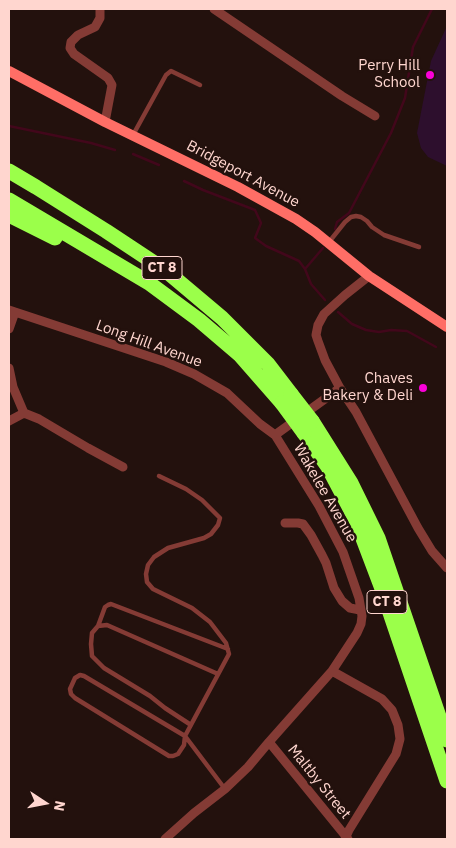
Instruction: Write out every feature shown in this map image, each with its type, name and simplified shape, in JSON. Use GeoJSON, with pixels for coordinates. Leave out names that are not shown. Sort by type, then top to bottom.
{"type":"FeatureCollection","features":[{"type":"Feature","properties":{"kind":"highway","name":"CT 8"},"geometry":{"type":"LineString","coordinates":[[9,171],[36,186],[165,270],[222,318],[268,364],[287,399],[351,483],[378,538],[447,740]]}},
{"type":"Feature","properties":{"kind":"highway","name":"CT 8"},"geometry":{"type":"LineString","coordinates":[[9,200],[149,283],[199,320],[287,399]]}},
{"type":"Feature","properties":{"kind":"highway"},"geometry":{"type":"LineString","coordinates":[[9,216],[149,283]]}},
{"type":"Feature","properties":{"kind":"highway","name":"CT 8"},"geometry":{"type":"LineString","coordinates":[[308,427],[356,520],[381,586],[447,781]]}},
{"type":"Feature","properties":{"kind":"main road","name":"Bridgeport Avenue"},"geometry":{"type":"LineString","coordinates":[[9,72],[296,218],[369,276],[447,327]]}},
{"type":"Feature","properties":{"kind":"street"},"geometry":{"type":"LineString","coordinates":[[100,9],[100,18],[95,27],[78,35],[71,42],[70,48],[74,54],[108,78],[112,84],[105,122]]}},
{"type":"Feature","properties":{"kind":"street"},"geometry":{"type":"LineString","coordinates":[[214,9],[342,96],[375,116]]}},
{"type":"Feature","properties":{"kind":"street"},"geometry":{"type":"LineString","coordinates":[[369,276],[324,314],[318,325],[316,335],[322,354],[340,388],[356,412],[418,528],[432,551],[447,568]]}},
{"type":"Feature","properties":{"kind":"street"},"geometry":{"type":"LineString","coordinates":[[9,329],[12,311]]}},
{"type":"Feature","properties":{"kind":"street","name":"Long Hill Avenue"},"geometry":{"type":"LineString","coordinates":[[12,311],[166,362],[194,374],[227,394],[275,435]]}},
{"type":"Feature","properties":{"kind":"street"},"geometry":{"type":"LineString","coordinates":[[9,368],[13,387],[24,413],[40,419],[124,467]]}},
{"type":"Feature","properties":{"kind":"street"},"geometry":{"type":"LineString","coordinates":[[275,435],[340,388]]}},
{"type":"Feature","properties":{"kind":"street"},"geometry":{"type":"LineString","coordinates":[[9,421],[24,413]]}},
{"type":"Feature","properties":{"kind":"street","name":"Wakelee Avenue"},"geometry":{"type":"LineString","coordinates":[[165,839],[225,789],[248,767],[332,671],[361,624],[362,616],[359,598],[343,552],[319,506],[275,435]]}},
{"type":"Feature","properties":{"kind":"street"},"geometry":{"type":"LineString","coordinates":[[285,523],[303,524],[322,555],[334,588],[342,601],[350,608],[360,610]]}},
{"type":"Feature","properties":{"kind":"street"},"geometry":{"type":"LineString","coordinates":[[332,671],[382,699],[392,710],[398,725],[400,739],[396,754],[346,839]]}},
{"type":"Feature","properties":{"kind":"street","name":"Maltby Street"},"geometry":{"type":"LineString","coordinates":[[269,742],[346,839]]}},
{"type":"Feature","properties":{"kind":"lane"},"geometry":{"type":"LineString","coordinates":[[133,135],[166,75],[172,71],[200,85]]}},
{"type":"Feature","properties":{"kind":"lane"},"geometry":{"type":"LineString","coordinates":[[328,243],[345,222],[351,217],[356,216],[367,221],[384,235],[419,247]]}},
{"type":"Feature","properties":{"kind":"lane"},"geometry":{"type":"LineString","coordinates":[[159,476],[197,496],[220,518],[218,526],[211,534],[204,538],[168,548],[154,557],[148,565],[147,582],[153,589],[192,608],[210,622],[226,643],[229,654],[185,736],[184,745],[178,754],[173,756],[169,756],[71,694],[70,689],[75,678],[84,676],[185,736],[225,789]]}},
{"type":"Feature","properties":{"kind":"lane"},"geometry":{"type":"LineString","coordinates":[[191,725],[150,696],[104,668],[92,656],[92,633],[98,626],[105,607],[108,604],[112,604],[228,649]]}},
{"type":"Feature","properties":{"kind":"lane"},"geometry":{"type":"LineString","coordinates":[[98,626],[107,625],[218,674]]}},
{"type":"Feature","properties":{"kind":"shaded area"},"geometry":{"type":"Polygon","coordinates":[[[447,26],[447,166],[428,157],[421,148],[417,133],[431,61],[447,26]]]}},
{"type":"Feature","properties":{"kind":"waterway"},"geometry":{"type":"LineString","coordinates":[[335,229],[337,222],[349,213],[391,133],[405,98],[413,47],[432,9]]}},
{"type":"Feature","properties":{"kind":"waterway"},"geometry":{"type":"LineString","coordinates":[[9,126],[91,143],[115,150]]}},
{"type":"Feature","properties":{"kind":"waterway"},"geometry":{"type":"LineString","coordinates":[[133,154],[159,165]]}},
{"type":"Feature","properties":{"kind":"waterway"},"geometry":{"type":"LineString","coordinates":[[184,181],[255,210],[261,223],[255,238],[266,246],[299,261],[305,269],[311,284],[325,300]]}},
{"type":"Feature","properties":{"kind":"waterway"},"geometry":{"type":"LineString","coordinates":[[305,269],[323,248]]}},
{"type":"Feature","properties":{"kind":"waterway"},"geometry":{"type":"LineString","coordinates":[[338,312],[352,324],[366,330],[379,332],[391,330],[407,331],[436,347]]}},
{"type":"Feature","properties":{"kind":"place","name":"Perry Hill School"},"geometry":{"type":"Point","coordinates":[430,75]}},
{"type":"Feature","properties":{"kind":"place","name":"Chaves Bakery & Deli"},"geometry":{"type":"Point","coordinates":[423,388]}}]}
